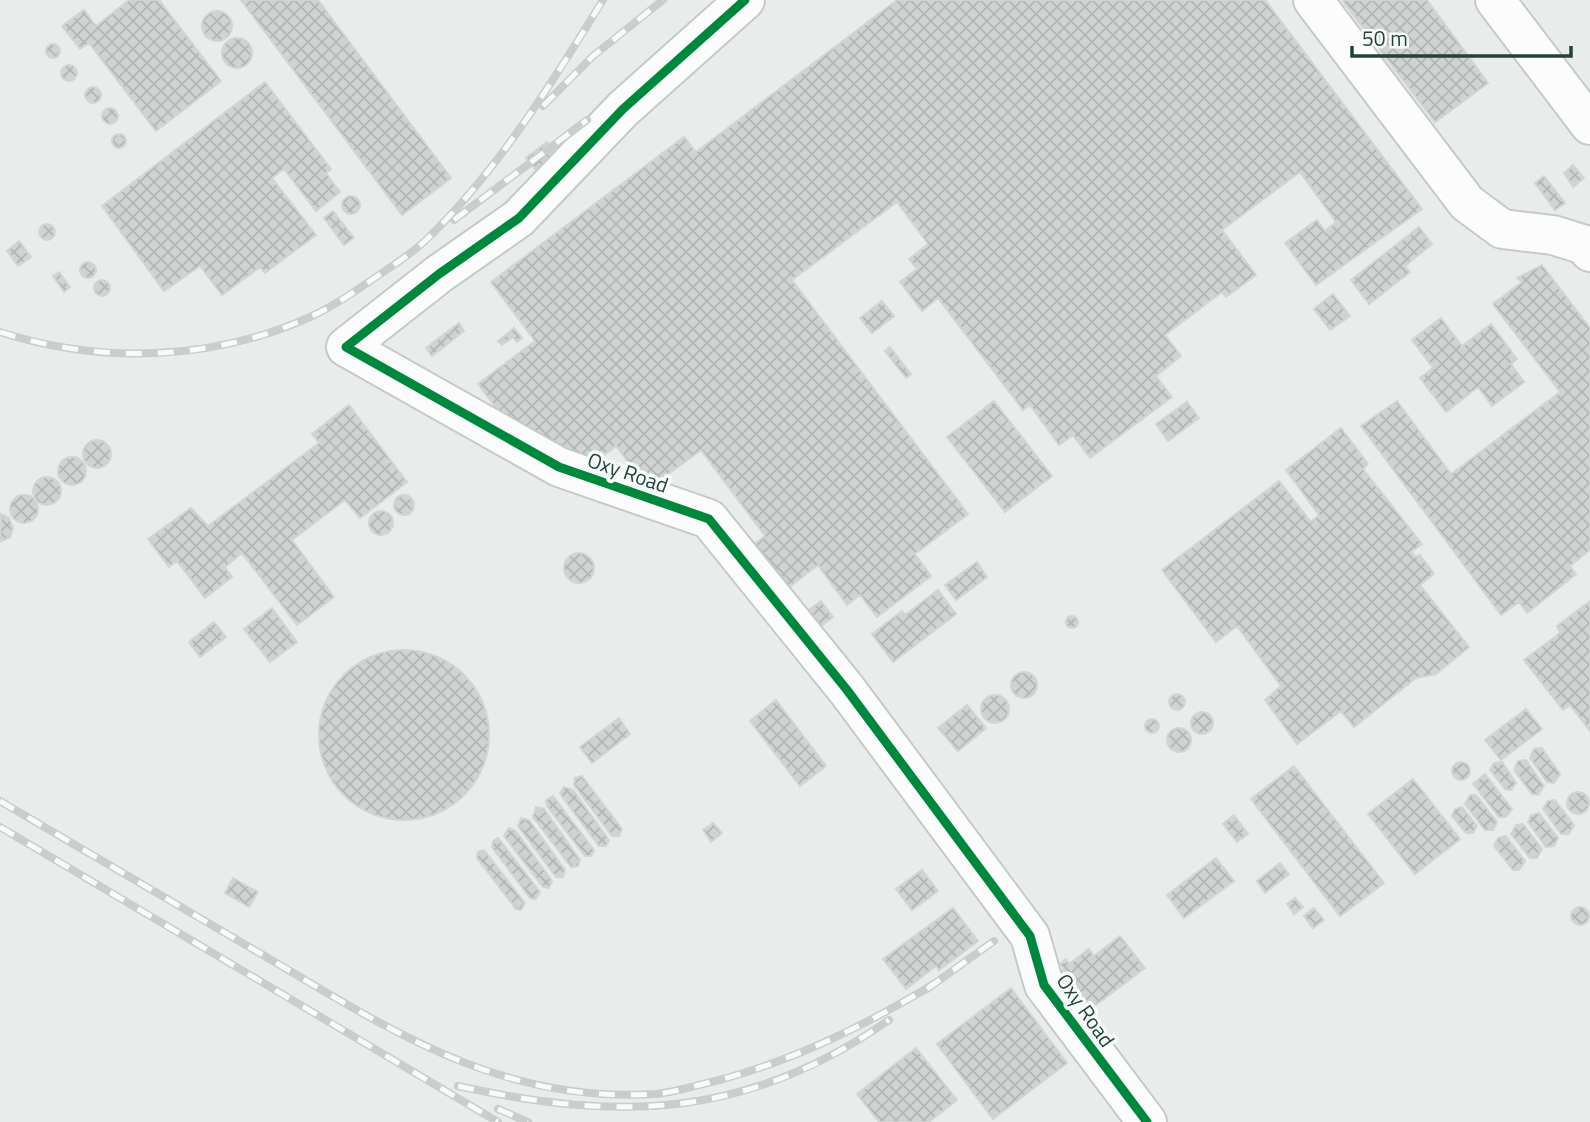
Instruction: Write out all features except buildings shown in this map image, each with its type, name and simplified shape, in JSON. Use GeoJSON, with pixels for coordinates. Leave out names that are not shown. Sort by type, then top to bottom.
{"type":"FeatureCollection","features":[{"type":"Feature","properties":{"kind":"street","name":"Oxy Road"},"geometry":{"type":"LineString","coordinates":[[745,0],[622,109],[519,218],[439,274],[346,347],[559,467],[709,519],[847,690],[1030,936],[1044,985],[1147,1122]]}},
{"type":"Feature","properties":{"kind":"street"},"geometry":{"type":"LineString","coordinates":[[1313,0],[1467,203],[1502,229],[1553,234],[1585,245],[1590,252]]}},
{"type":"Feature","properties":{"kind":"street"},"geometry":{"type":"LineString","coordinates":[[1495,0],[1590,125]]}},
{"type":"Feature","properties":{"kind":"railway"},"geometry":{"type":"LineString","coordinates":[[0,332],[77,349],[156,353],[196,350],[235,342],[273,332],[326,309],[409,255],[454,212],[523,125],[603,0]]}},
{"type":"Feature","properties":{"kind":"railway"},"geometry":{"type":"LineString","coordinates":[[543,106],[593,56],[663,0]]}},
{"type":"Feature","properties":{"kind":"railway"},"geometry":{"type":"LineString","coordinates":[[454,220],[587,120]]}},
{"type":"Feature","properties":{"kind":"railway"},"geometry":{"type":"LineString","coordinates":[[0,801],[395,1031],[492,1073],[543,1086],[598,1094],[656,1094],[681,1090],[751,1071],[805,1051],[883,1013],[934,984]]}},
{"type":"Feature","properties":{"kind":"railway"},"geometry":{"type":"LineString","coordinates":[[0,827],[498,1122]]}},
{"type":"Feature","properties":{"kind":"railway"},"geometry":{"type":"LineString","coordinates":[[927,989],[994,941]]}},
{"type":"Feature","properties":{"kind":"railway"},"geometry":{"type":"LineString","coordinates":[[458,1086],[518,1098],[575,1105],[629,1107],[682,1103],[734,1093],[785,1077],[837,1052],[889,1020]]}},
{"type":"Feature","properties":{"kind":"railway"},"geometry":{"type":"LineString","coordinates":[[498,1109],[528,1122]]}},
{"type":"Feature","properties":{"kind":"cycle path"},"geometry":{"type":"LineString","coordinates":[[745,0],[623,109],[519,218],[439,274],[346,347],[559,467],[709,519],[847,690],[1030,936],[1044,985],[1147,1122]]}}]}
